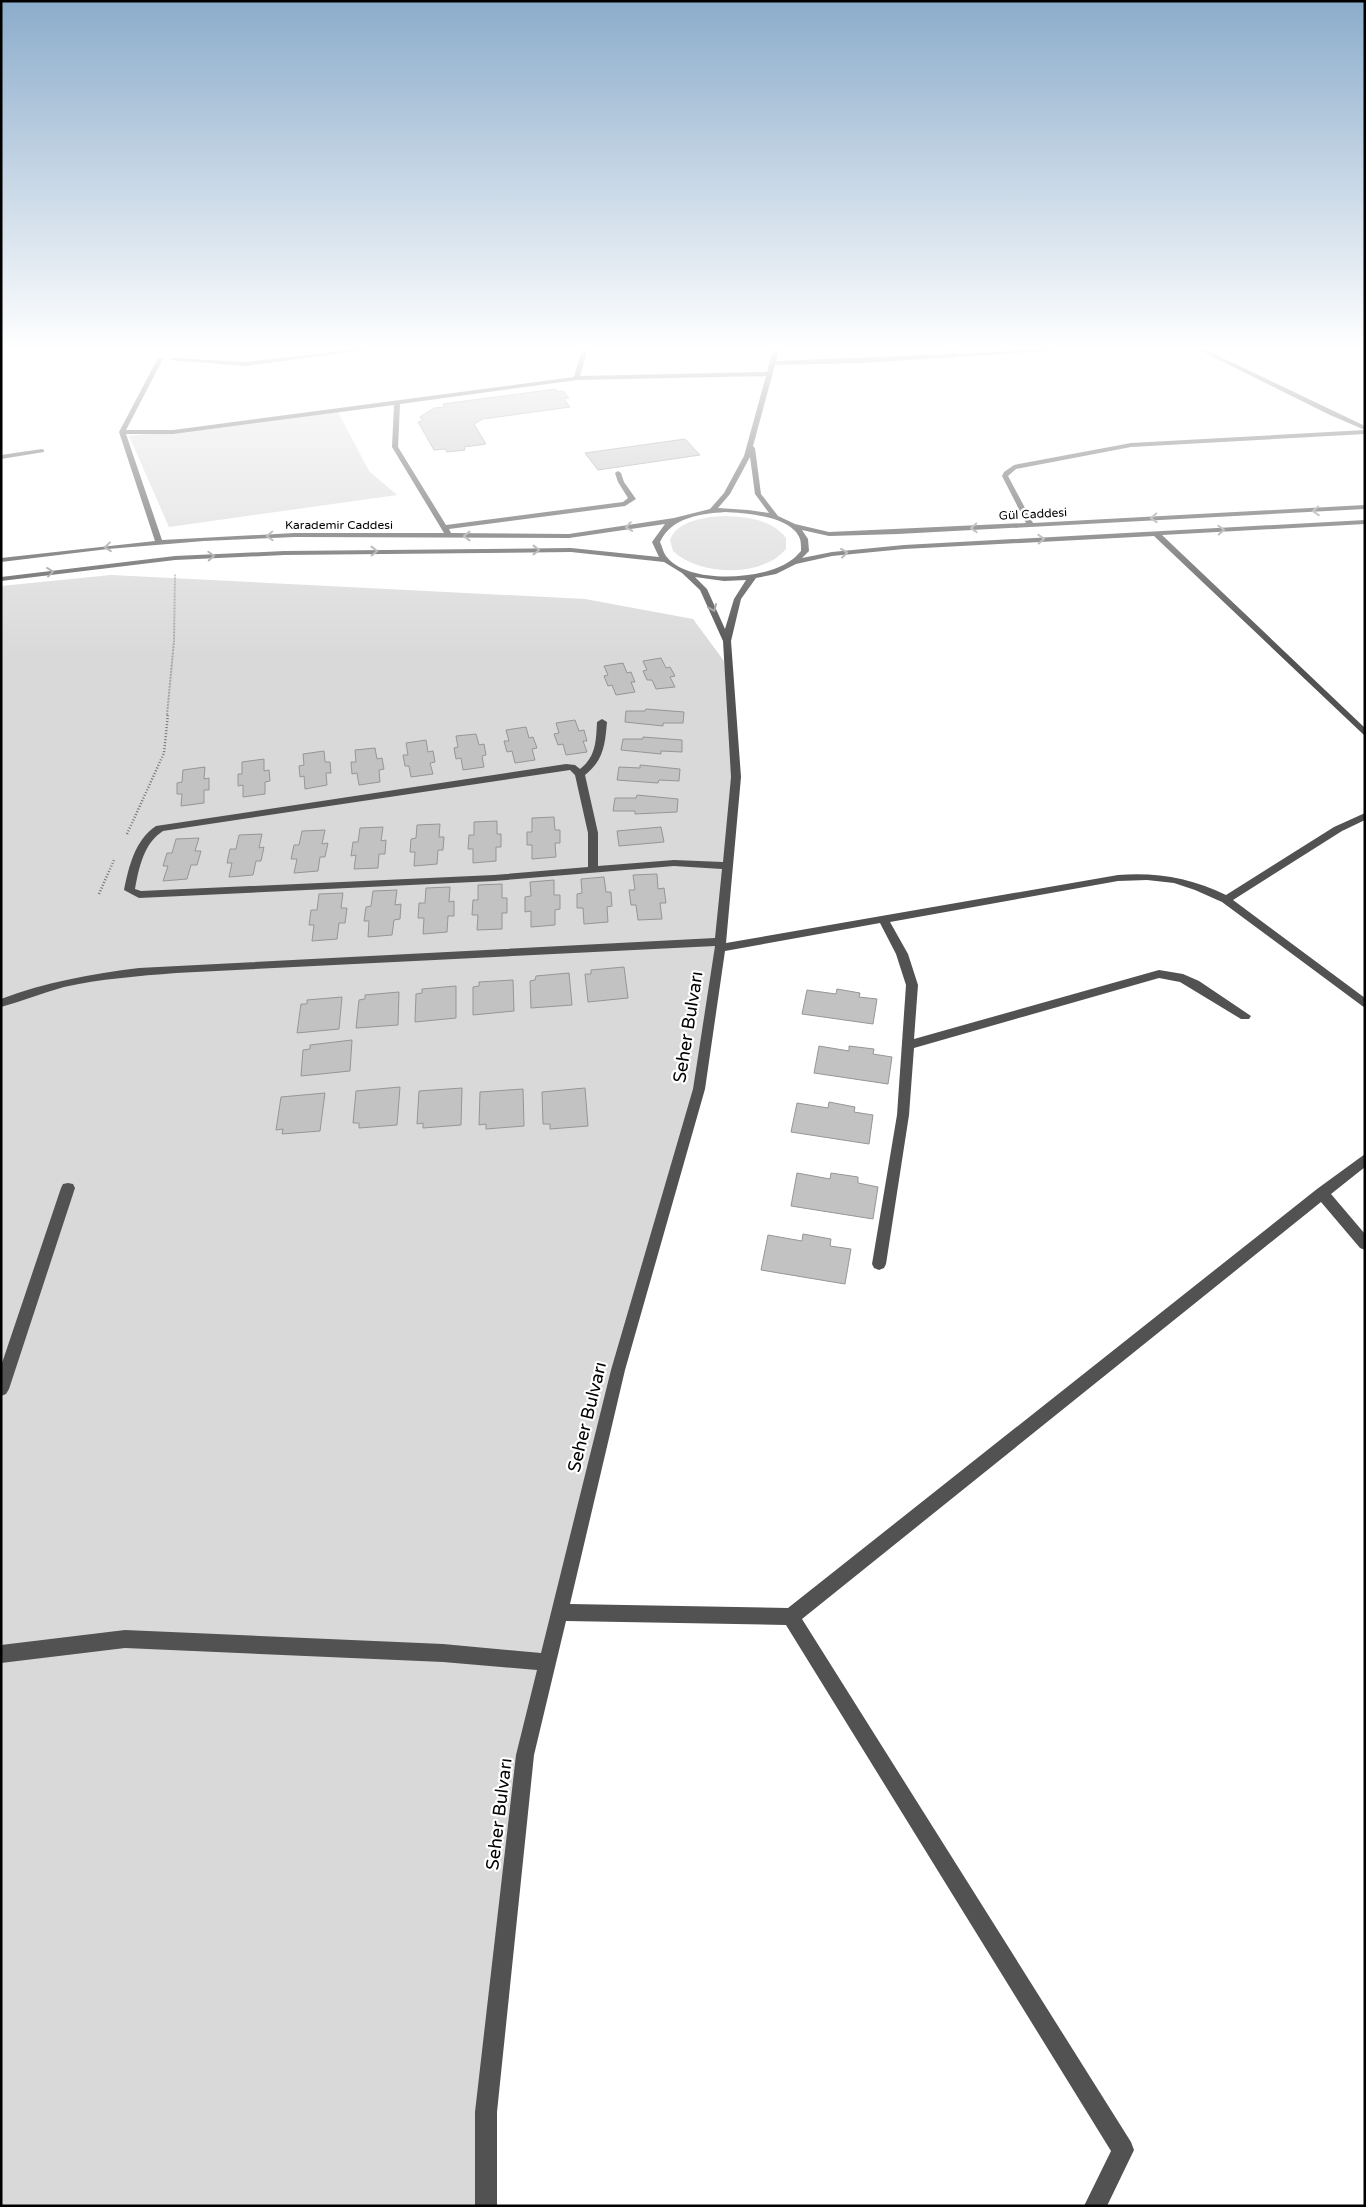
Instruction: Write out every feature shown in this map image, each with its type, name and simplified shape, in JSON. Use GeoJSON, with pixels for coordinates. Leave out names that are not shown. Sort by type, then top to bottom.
{"type":"FeatureCollection","features":[{"type":"Feature","properties":{"kind":"street"},"geometry":{"type":"LineString","coordinates":[[1,457],[35,452]]}},
{"type":"Feature","properties":{"kind":"street"},"geometry":{"type":"LineString","coordinates":[[129,452],[159,542]]}},
{"type":"Feature","properties":{"kind":"street"},"geometry":{"type":"LineString","coordinates":[[398,452],[450,536]]}},
{"type":"Feature","properties":{"kind":"street"},"geometry":{"type":"LineString","coordinates":[[712,511],[726,497],[750,452]]}},
{"type":"Feature","properties":{"kind":"street"},"geometry":{"type":"LineString","coordinates":[[753,452],[758,494],[775,517]]}},
{"type":"Feature","properties":{"kind":"street"},"geometry":{"type":"LineString","coordinates":[[1031,525],[1005,476],[1006,472],[1014,467],[1094,452]]}},
{"type":"Feature","properties":{"kind":"street"},"geometry":{"type":"LineString","coordinates":[[444,527],[625,504],[632,500],[618,474]]}},
{"type":"Feature","properties":{"kind":"street","name":"Gül Caddesi"},"geometry":{"type":"LineString","coordinates":[[775,517],[794,526],[829,534],[1365,507]]}},
{"type":"Feature","properties":{"kind":"street","name":"Karademir Caddesi"},"geometry":{"type":"LineString","coordinates":[[1,560],[159,542],[295,535],[569,536],[678,520],[712,511],[751,512],[775,517]]}},
{"type":"Feature","properties":{"kind":"street"},"geometry":{"type":"LineString","coordinates":[[678,520],[662,530],[656,542],[660,554],[665,560],[684,570]]}},
{"type":"Feature","properties":{"kind":"street","name":"Gül Caddesi"},"geometry":{"type":"LineString","coordinates":[[684,570],[723,578],[752,578],[777,572],[796,562],[832,554],[904,547],[1365,522]]}},
{"type":"Feature","properties":{"kind":"street"},"geometry":{"type":"LineString","coordinates":[[794,526],[805,538],[806,544],[806,550],[796,562]]}},
{"type":"Feature","properties":{"kind":"street"},"geometry":{"type":"LineString","coordinates":[[1155,533],[1365,733]]}},
{"type":"Feature","properties":{"kind":"street","name":"Karademir Caddesi"},"geometry":{"type":"LineString","coordinates":[[1,579],[175,558],[284,553],[571,550],[665,560]]}},
{"type":"Feature","properties":{"kind":"street","name":"Seher Bulvarı"},"geometry":{"type":"LineString","coordinates":[[684,570],[703,589],[727,641]]}},
{"type":"Feature","properties":{"kind":"street","name":"Seher Bulvarı"},"geometry":{"type":"LineString","coordinates":[[486,2206],[486,2112],[525,1755],[618,1370],[699,1089],[720,945],[736,777],[727,641],[736,600],[742,587],[752,578]]}},
{"type":"Feature","properties":{"kind":"street"},"geometry":{"type":"LineString","coordinates":[[580,774],[591,766],[597,758],[602,722]]}},
{"type":"Feature","properties":{"kind":"street"},"geometry":{"type":"LineString","coordinates":[[593,870],[593,833],[580,774],[572,767],[160,828],[150,834],[132,876],[129,890],[139,895],[494,878],[593,870],[674,863],[728,866]]}},
{"type":"Feature","properties":{"kind":"street"},"geometry":{"type":"LineString","coordinates":[[1226,900],[1338,829],[1365,816]]}},
{"type":"Feature","properties":{"kind":"street"},"geometry":{"type":"LineString","coordinates":[[1,1003],[82,979],[204,968],[467,953],[720,945],[1144,875],[1173,878],[1192,884],[1226,900],[1365,1004]]}},
{"type":"Feature","properties":{"kind":"street"},"geometry":{"type":"LineString","coordinates":[[879,1264],[903,1114],[912,985],[902,954],[883,919]]}},
{"type":"Feature","properties":{"kind":"street"},"geometry":{"type":"LineString","coordinates":[[908,1044],[1159,974],[1182,978],[1195,984],[1245,1016]]}},
{"type":"Feature","properties":{"kind":"street"},"geometry":{"type":"LineString","coordinates":[[560,1612],[790,1617],[1365,1159]]}},
{"type":"Feature","properties":{"kind":"street"},"geometry":{"type":"LineString","coordinates":[[1,1389],[68,1188]]}},
{"type":"Feature","properties":{"kind":"street"},"geometry":{"type":"LineString","coordinates":[[1322,1193],[1365,1244]]}},
{"type":"Feature","properties":{"kind":"street"},"geometry":{"type":"LineString","coordinates":[[790,1617],[1123,2150],[1095,2206]]}},
{"type":"Feature","properties":{"kind":"street"},"geometry":{"type":"LineString","coordinates":[[1,1654],[125,1639],[443,1653],[548,1662]]}},
{"type":"Feature","properties":{"kind":"path"},"geometry":{"type":"LineString","coordinates":[[123,841],[164,753],[174,641],[175,558]]}},
{"type":"Feature","properties":{"kind":"path"},"geometry":{"type":"LineString","coordinates":[[99,894],[115,858]]}},
{"type":"Feature","properties":{"kind":"shaded area"},"geometry":{"type":"Polygon","coordinates":[[[136,452],[359,452],[369,471],[397,495],[169,527],[136,452]]]}},
{"type":"Feature","properties":{"kind":"shaded area"},"geometry":{"type":"Polygon","coordinates":[[[725,516],[750,518],[774,527],[786,538],[786,549],[762,565],[747,569],[730,570],[698,565],[684,559],[673,551],[670,540],[679,528],[693,521],[725,516]]]}},
{"type":"Feature","properties":{"kind":"shaded area"},"geometry":{"type":"Polygon","coordinates":[[[111,575],[585,599],[693,619],[724,661],[730,709],[734,790],[701,1064],[635,1306],[530,1744],[488,2206],[1,2206],[1,586],[111,575]]]}},
{"type":"Feature","properties":{"kind":"building"},"geometry":{"type":"Polygon","coordinates":[[[697,452],[700,455],[598,470],[585,453],[697,452]]]}},
{"type":"Feature","properties":{"kind":"building"},"geometry":{"type":"Polygon","coordinates":[[[661,658],[666,668],[670,667],[675,676],[670,677],[675,687],[656,689],[652,680],[647,680],[643,671],[647,670],[643,661],[661,658]]]}},
{"type":"Feature","properties":{"kind":"building"},"geometry":{"type":"Polygon","coordinates":[[[623,663],[627,673],[631,672],[635,682],[631,682],[635,692],[616,695],[612,685],[608,686],[604,676],[608,675],[604,666],[623,663]]]}},
{"type":"Feature","properties":{"kind":"building"},"geometry":{"type":"Polygon","coordinates":[[[646,709],[684,712],[683,723],[663,723],[663,726],[625,722],[626,711],[645,711],[646,709]]]}},
{"type":"Feature","properties":{"kind":"building"},"geometry":{"type":"Polygon","coordinates":[[[575,720],[579,731],[584,730],[587,741],[583,741],[587,752],[566,755],[563,744],[558,745],[554,734],[559,733],[556,723],[575,720]]]}},
{"type":"Feature","properties":{"kind":"building"},"geometry":{"type":"Polygon","coordinates":[[[526,727],[529,738],[533,737],[537,748],[532,749],[535,760],[515,763],[512,751],[507,752],[504,741],[509,741],[506,730],[526,727]]]}},
{"type":"Feature","properties":{"kind":"building"},"geometry":{"type":"Polygon","coordinates":[[[476,734],[479,745],[484,744],[486,755],[482,756],[484,767],[463,770],[461,758],[456,759],[454,748],[458,747],[456,736],[476,734]]]}},
{"type":"Feature","properties":{"kind":"building"},"geometry":{"type":"Polygon","coordinates":[[[643,737],[682,740],[682,752],[661,751],[661,754],[621,750],[623,739],[643,739],[643,737]]]}},
{"type":"Feature","properties":{"kind":"building"},"geometry":{"type":"Polygon","coordinates":[[[426,740],[428,752],[433,751],[435,762],[430,763],[433,774],[411,777],[409,766],[405,766],[403,755],[408,755],[406,743],[426,740]]]}},
{"type":"Feature","properties":{"kind":"building"},"geometry":{"type":"Polygon","coordinates":[[[375,748],[377,759],[382,758],[384,769],[379,770],[380,782],[359,785],[357,773],[352,774],[351,762],[356,762],[355,750],[375,748]]]}},
{"type":"Feature","properties":{"kind":"building"},"geometry":{"type":"Polygon","coordinates":[[[324,751],[325,762],[330,762],[331,773],[326,773],[327,785],[305,789],[304,776],[300,777],[299,766],[304,765],[303,754],[324,751]]]}},
{"type":"Feature","properties":{"kind":"building"},"geometry":{"type":"Polygon","coordinates":[[[264,759],[264,771],[269,770],[270,781],[265,782],[265,794],[243,797],[243,785],[238,786],[238,774],[242,774],[242,762],[264,759]]]}},
{"type":"Feature","properties":{"kind":"building"},"geometry":{"type":"Polygon","coordinates":[[[640,765],[680,769],[679,781],[659,780],[658,783],[617,780],[619,767],[640,768],[640,765]]]}},
{"type":"Feature","properties":{"kind":"building"},"geometry":{"type":"Polygon","coordinates":[[[205,767],[204,779],[209,778],[209,790],[204,790],[204,803],[181,806],[182,794],[177,794],[177,783],[182,782],[183,770],[205,767]]]}},
{"type":"Feature","properties":{"kind":"building"},"geometry":{"type":"Polygon","coordinates":[[[637,795],[678,799],[677,812],[635,814],[635,811],[613,811],[615,798],[636,798],[637,795]]]}},
{"type":"Feature","properties":{"kind":"building"},"geometry":{"type":"Polygon","coordinates":[[[554,817],[555,830],[560,830],[560,843],[555,843],[556,857],[532,859],[532,845],[527,845],[527,832],[532,832],[532,818],[554,817]]]}},
{"type":"Feature","properties":{"kind":"building"},"geometry":{"type":"Polygon","coordinates":[[[497,821],[497,834],[501,834],[501,847],[496,847],[496,861],[473,863],[473,849],[468,849],[469,835],[474,835],[474,822],[497,821]]]}},
{"type":"Feature","properties":{"kind":"building"},"geometry":{"type":"Polygon","coordinates":[[[440,824],[439,837],[444,837],[443,850],[438,850],[437,864],[414,866],[415,852],[410,852],[411,839],[416,838],[417,825],[440,824]]]}},
{"type":"Feature","properties":{"kind":"building"},"geometry":{"type":"Polygon","coordinates":[[[383,827],[381,841],[386,840],[385,854],[379,854],[378,868],[354,869],[356,855],[351,856],[353,842],[358,842],[360,828],[383,827]]]}},
{"type":"Feature","properties":{"kind":"building"},"geometry":{"type":"Polygon","coordinates":[[[661,827],[664,842],[619,846],[617,831],[661,827]]]}},
{"type":"Feature","properties":{"kind":"building"},"geometry":{"type":"Polygon","coordinates":[[[325,830],[322,844],[328,843],[325,857],[320,857],[318,871],[294,873],[297,859],[291,859],[294,845],[299,845],[302,831],[325,830]]]}},
{"type":"Feature","properties":{"kind":"building"},"geometry":{"type":"Polygon","coordinates":[[[262,834],[259,848],[264,847],[261,861],[256,861],[253,875],[229,877],[232,863],[227,863],[230,849],[236,849],[239,835],[262,834]]]}},
{"type":"Feature","properties":{"kind":"building"},"geometry":{"type":"Polygon","coordinates":[[[199,838],[195,851],[201,851],[197,865],[191,865],[187,879],[163,881],[168,866],[163,866],[167,853],[172,853],[176,839],[199,838]]]}},
{"type":"Feature","properties":{"kind":"building"},"geometry":{"type":"Polygon","coordinates":[[[657,874],[658,889],[664,888],[666,903],[660,903],[662,919],[638,920],[636,905],[631,905],[629,890],[635,890],[633,875],[657,874]]]}},
{"type":"Feature","properties":{"kind":"building"},"geometry":{"type":"Polygon","coordinates":[[[604,877],[606,892],[611,892],[612,906],[607,907],[608,922],[584,924],[583,908],[577,908],[577,894],[582,893],[581,879],[604,877]]]}},
{"type":"Feature","properties":{"kind":"building"},"geometry":{"type":"Polygon","coordinates":[[[554,880],[554,895],[560,895],[560,909],[555,910],[555,925],[531,927],[531,911],[525,912],[525,897],[531,896],[530,882],[554,880]]]}},
{"type":"Feature","properties":{"kind":"building"},"geometry":{"type":"Polygon","coordinates":[[[502,884],[502,898],[507,898],[507,913],[502,913],[502,929],[477,930],[478,915],[472,915],[473,900],[478,900],[478,885],[502,884]]]}},
{"type":"Feature","properties":{"kind":"building"},"geometry":{"type":"Polygon","coordinates":[[[450,887],[449,902],[454,901],[454,916],[448,916],[447,932],[423,934],[424,918],[418,918],[419,903],[425,903],[426,888],[450,887]]]}},
{"type":"Feature","properties":{"kind":"building"},"geometry":{"type":"Polygon","coordinates":[[[397,890],[395,905],[401,904],[400,919],[394,920],[392,935],[368,937],[369,921],[364,921],[366,907],[371,906],[373,891],[397,890]]]}},
{"type":"Feature","properties":{"kind":"building"},"geometry":{"type":"Polygon","coordinates":[[[343,893],[341,908],[347,908],[345,923],[339,923],[337,939],[312,941],[314,925],[309,925],[311,910],[317,910],[319,894],[343,893]]]}},
{"type":"Feature","properties":{"kind":"building"},"geometry":{"type":"Polygon","coordinates":[[[624,967],[628,998],[588,1002],[585,974],[591,974],[591,970],[624,967]]]}},
{"type":"Feature","properties":{"kind":"building"},"geometry":{"type":"Polygon","coordinates":[[[569,973],[572,1005],[531,1008],[530,981],[535,980],[536,976],[569,973]]]}},
{"type":"Feature","properties":{"kind":"building"},"geometry":{"type":"Polygon","coordinates":[[[513,980],[514,1011],[473,1015],[473,987],[479,986],[479,982],[513,980]]]}},
{"type":"Feature","properties":{"kind":"building"},"geometry":{"type":"Polygon","coordinates":[[[456,986],[456,1018],[415,1022],[416,994],[422,993],[422,989],[456,986]]]}},
{"type":"Feature","properties":{"kind":"building"},"geometry":{"type":"Polygon","coordinates":[[[837,989],[860,993],[859,997],[877,999],[873,1024],[802,1014],[807,990],[836,994],[837,989]]]}},
{"type":"Feature","properties":{"kind":"building"},"geometry":{"type":"Polygon","coordinates":[[[399,992],[398,1025],[356,1028],[359,1000],[365,999],[365,995],[399,992]]]}},
{"type":"Feature","properties":{"kind":"building"},"geometry":{"type":"Polygon","coordinates":[[[342,997],[339,1029],[297,1033],[301,1004],[307,1004],[307,1000],[342,997]]]}},
{"type":"Feature","properties":{"kind":"building"},"geometry":{"type":"Polygon","coordinates":[[[352,1040],[350,1071],[301,1076],[303,1050],[310,1049],[310,1045],[352,1040]]]}},
{"type":"Feature","properties":{"kind":"building"},"geometry":{"type":"Polygon","coordinates":[[[819,1046],[849,1051],[849,1046],[874,1049],[873,1054],[892,1057],[888,1084],[814,1073],[819,1046]]]}},
{"type":"Feature","properties":{"kind":"building"},"geometry":{"type":"Polygon","coordinates":[[[400,1087],[397,1125],[359,1128],[359,1123],[353,1123],[356,1091],[400,1087]]]}},
{"type":"Feature","properties":{"kind":"building"},"geometry":{"type":"Polygon","coordinates":[[[462,1088],[461,1125],[423,1128],[423,1123],[417,1124],[419,1091],[462,1088]]]}},
{"type":"Feature","properties":{"kind":"building"},"geometry":{"type":"Polygon","coordinates":[[[585,1088],[588,1126],[550,1129],[550,1124],[543,1124],[542,1092],[585,1088]]]}},
{"type":"Feature","properties":{"kind":"building"},"geometry":{"type":"Polygon","coordinates":[[[523,1089],[524,1126],[486,1129],[486,1124],[479,1125],[480,1092],[523,1089]]]}},
{"type":"Feature","properties":{"kind":"building"},"geometry":{"type":"Polygon","coordinates":[[[325,1093],[320,1131],[282,1134],[283,1129],[276,1130],[281,1097],[325,1093]]]}},
{"type":"Feature","properties":{"kind":"building"},"geometry":{"type":"Polygon","coordinates":[[[829,1102],[855,1107],[854,1112],[873,1115],[869,1144],[791,1132],[797,1103],[828,1108],[829,1102]]]}},
{"type":"Feature","properties":{"kind":"building"},"geometry":{"type":"Polygon","coordinates":[[[797,1173],[830,1179],[831,1173],[858,1177],[858,1183],[878,1187],[873,1219],[791,1206],[797,1173]]]}},
{"type":"Feature","properties":{"kind":"building"},"geometry":{"type":"Polygon","coordinates":[[[803,1234],[831,1239],[830,1246],[851,1249],[845,1284],[761,1270],[768,1235],[802,1241],[803,1234]]]}}]}
